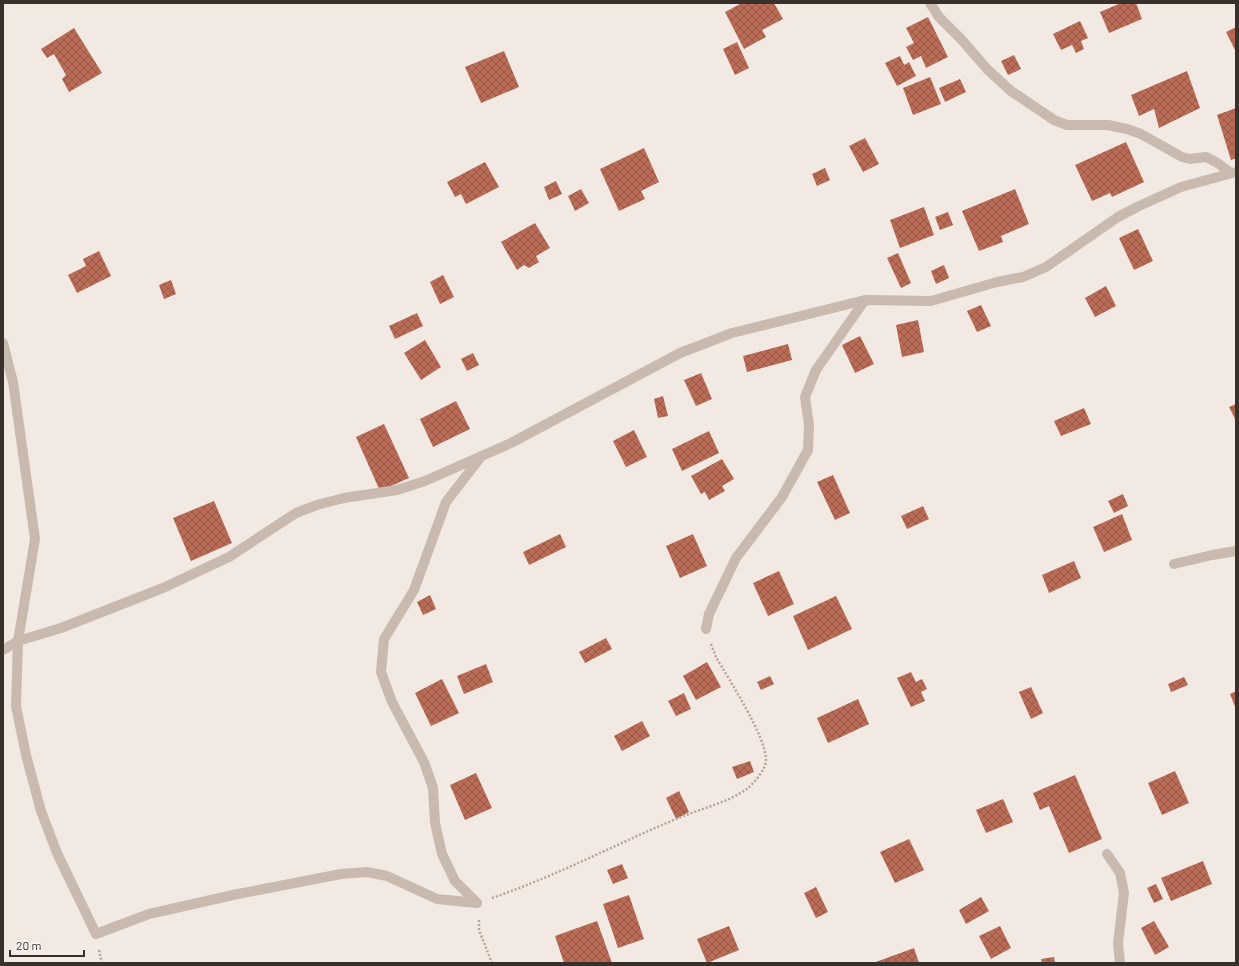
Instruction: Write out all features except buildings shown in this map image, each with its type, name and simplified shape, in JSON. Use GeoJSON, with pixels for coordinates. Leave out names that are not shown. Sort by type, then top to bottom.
{"type":"FeatureCollection","features":[{"type":"Feature","properties":{"kind":"street"},"geometry":{"type":"LineString","coordinates":[[930,3],[939,17],[961,39],[987,69],[1011,91],[1054,120],[1067,125],[1108,125],[1127,129],[1141,134],[1182,157],[1190,159],[1206,157],[1234,172]]}},
{"type":"Feature","properties":{"kind":"street"},"geometry":{"type":"LineString","coordinates":[[3,650],[18,641],[61,628],[163,588],[228,557],[296,513],[316,505],[344,498],[397,490],[425,481],[511,443],[680,353],[732,333],[865,300],[931,301],[997,282],[1023,277],[1046,267],[1118,217],[1137,207],[1182,187],[1234,172]]}},
{"type":"Feature","properties":{"kind":"street"},"geometry":{"type":"LineString","coordinates":[[706,629],[709,614],[736,558],[782,497],[808,450],[809,425],[805,397],[816,370],[865,300]]}},
{"type":"Feature","properties":{"kind":"street"},"geometry":{"type":"LineString","coordinates":[[3,343],[13,382],[35,539],[18,641],[16,706],[26,755],[41,811],[57,853],[96,934],[149,914],[341,874],[367,872],[387,876],[437,899],[477,903]]}},
{"type":"Feature","properties":{"kind":"street"},"geometry":{"type":"LineString","coordinates":[[477,903],[455,881],[442,854],[435,823],[433,788],[424,762],[392,702],[381,672],[384,639],[414,590],[446,502],[481,456]]}},
{"type":"Feature","properties":{"kind":"street"},"geometry":{"type":"LineString","coordinates":[[1174,564],[1236,551]]}},
{"type":"Feature","properties":{"kind":"street"},"geometry":{"type":"LineString","coordinates":[[1107,854],[1120,873],[1124,893],[1118,943],[1120,963]]}},
{"type":"Feature","properties":{"kind":"path"},"geometry":{"type":"LineString","coordinates":[[492,963],[479,930],[477,903],[524,887],[676,819],[734,796],[749,787],[760,774],[766,761],[759,733],[716,657],[706,629]]}}]}
